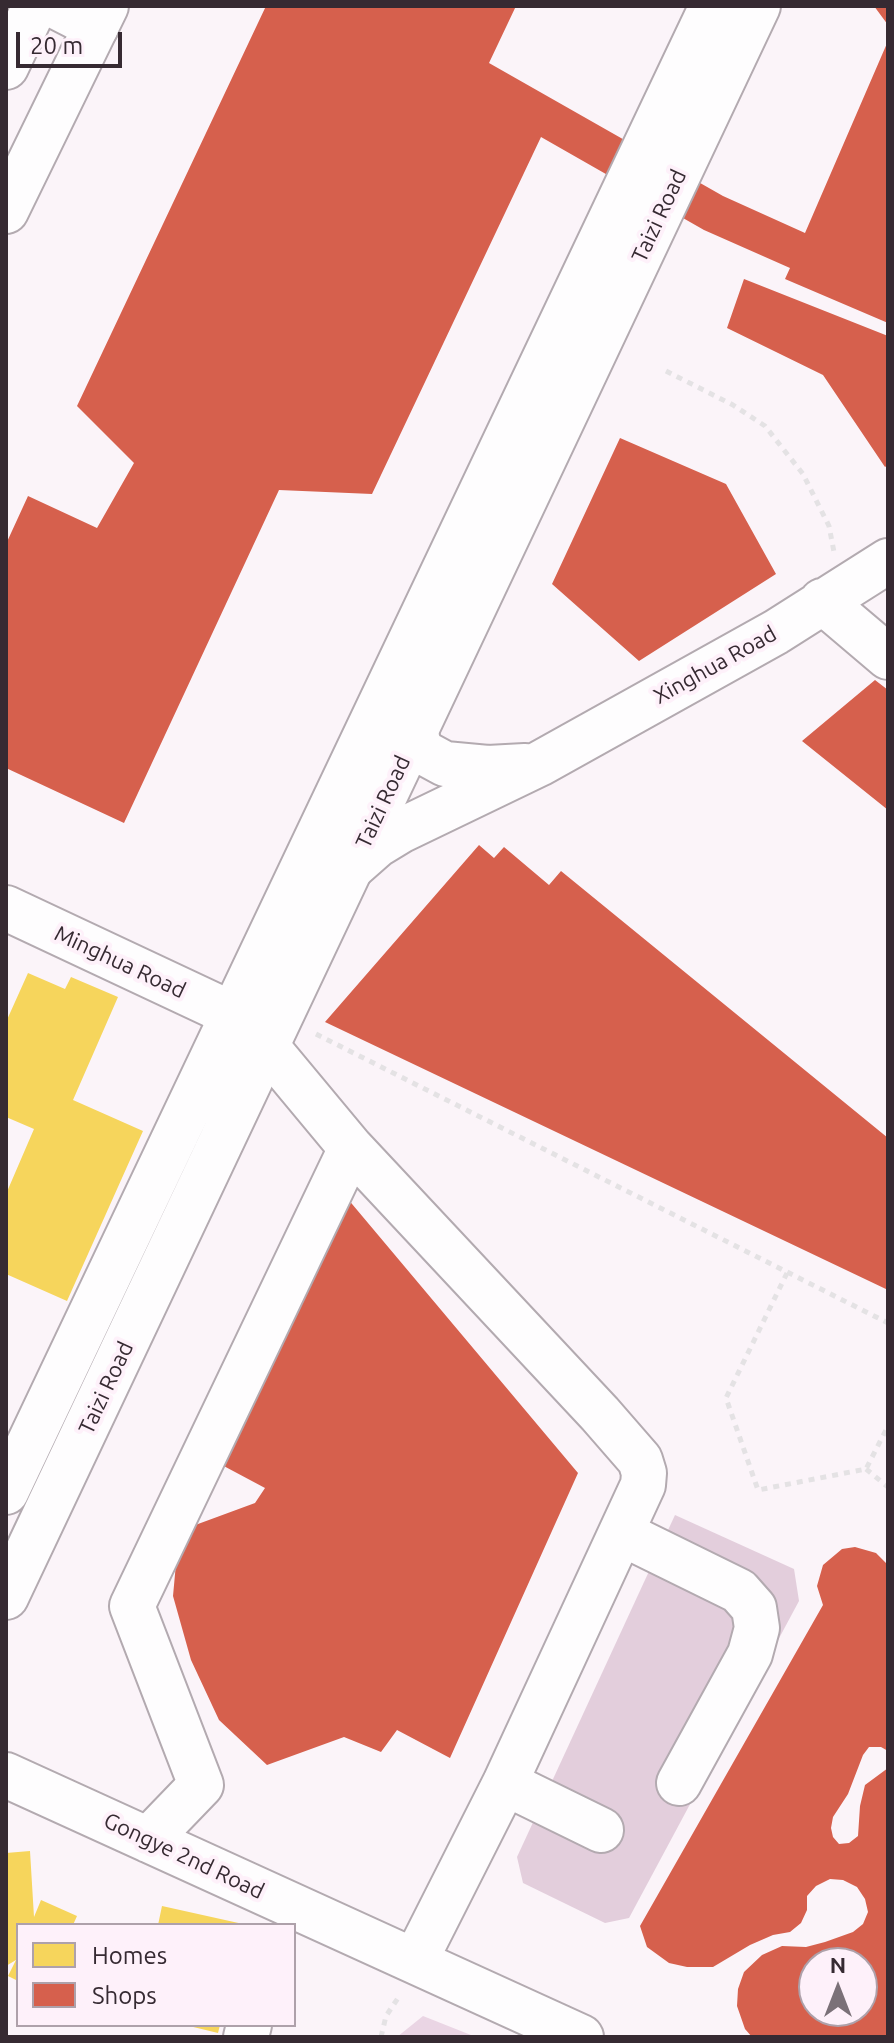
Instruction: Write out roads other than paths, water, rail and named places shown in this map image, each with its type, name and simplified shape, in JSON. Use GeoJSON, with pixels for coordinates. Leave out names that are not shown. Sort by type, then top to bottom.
{"type":"FeatureCollection","features":[{"type":"Feature","properties":{"kind":"main road"},"geometry":{"type":"LineString","coordinates":[[6,67],[35,6]]}},
{"type":"Feature","properties":{"kind":"main road"},"geometry":{"type":"LineString","coordinates":[[6,211],[101,16],[55,6]]}},
{"type":"Feature","properties":{"kind":"main road","name":"Taizi Road"},"geometry":{"type":"LineString","coordinates":[[6,1492],[712,6]]}},
{"type":"Feature","properties":{"kind":"main road","name":"Taizi Road"},"geometry":{"type":"LineString","coordinates":[[6,1597],[758,6]]}},
{"type":"Feature","properties":{"kind":"main road","name":"Xinghua Road"},"geometry":{"type":"LineString","coordinates":[[352,867],[377,845],[400,831],[539,764],[776,632],[888,561]]}},
{"type":"Feature","properties":{"kind":"main road"},"geometry":{"type":"LineString","coordinates":[[834,594],[888,657]]}},
{"type":"Feature","properties":{"kind":"main road","name":"Xinghua Road"},"geometry":{"type":"LineString","coordinates":[[415,732],[421,751],[445,764],[504,768],[539,764]]}},
{"type":"Feature","properties":{"kind":"main road","name":"Minghua Road"},"geometry":{"type":"LineString","coordinates":[[6,908],[234,1015]]}},
{"type":"Feature","properties":{"kind":"main road"},"geometry":{"type":"LineString","coordinates":[[267,1047],[351,1148],[600,1414],[640,1460],[644,1473],[643,1485],[505,1783],[415,1961]]}},
{"type":"Feature","properties":{"kind":"main road"},"geometry":{"type":"LineString","coordinates":[[148,1840],[201,1785],[132,1606],[351,1148]]}},
{"type":"Feature","properties":{"kind":"main road"},"geometry":{"type":"LineString","coordinates":[[621,1533],[739,1591],[754,1608],[757,1628],[750,1654],[679,1783]]}},
{"type":"Feature","properties":{"kind":"main road","name":"Gongye 2nd Road"},"geometry":{"type":"LineString","coordinates":[[6,1775],[148,1840],[281,1913],[415,1961],[575,2036]]}},
{"type":"Feature","properties":{"kind":"main road"},"geometry":{"type":"LineString","coordinates":[[505,1783],[601,1830]]}}]}
